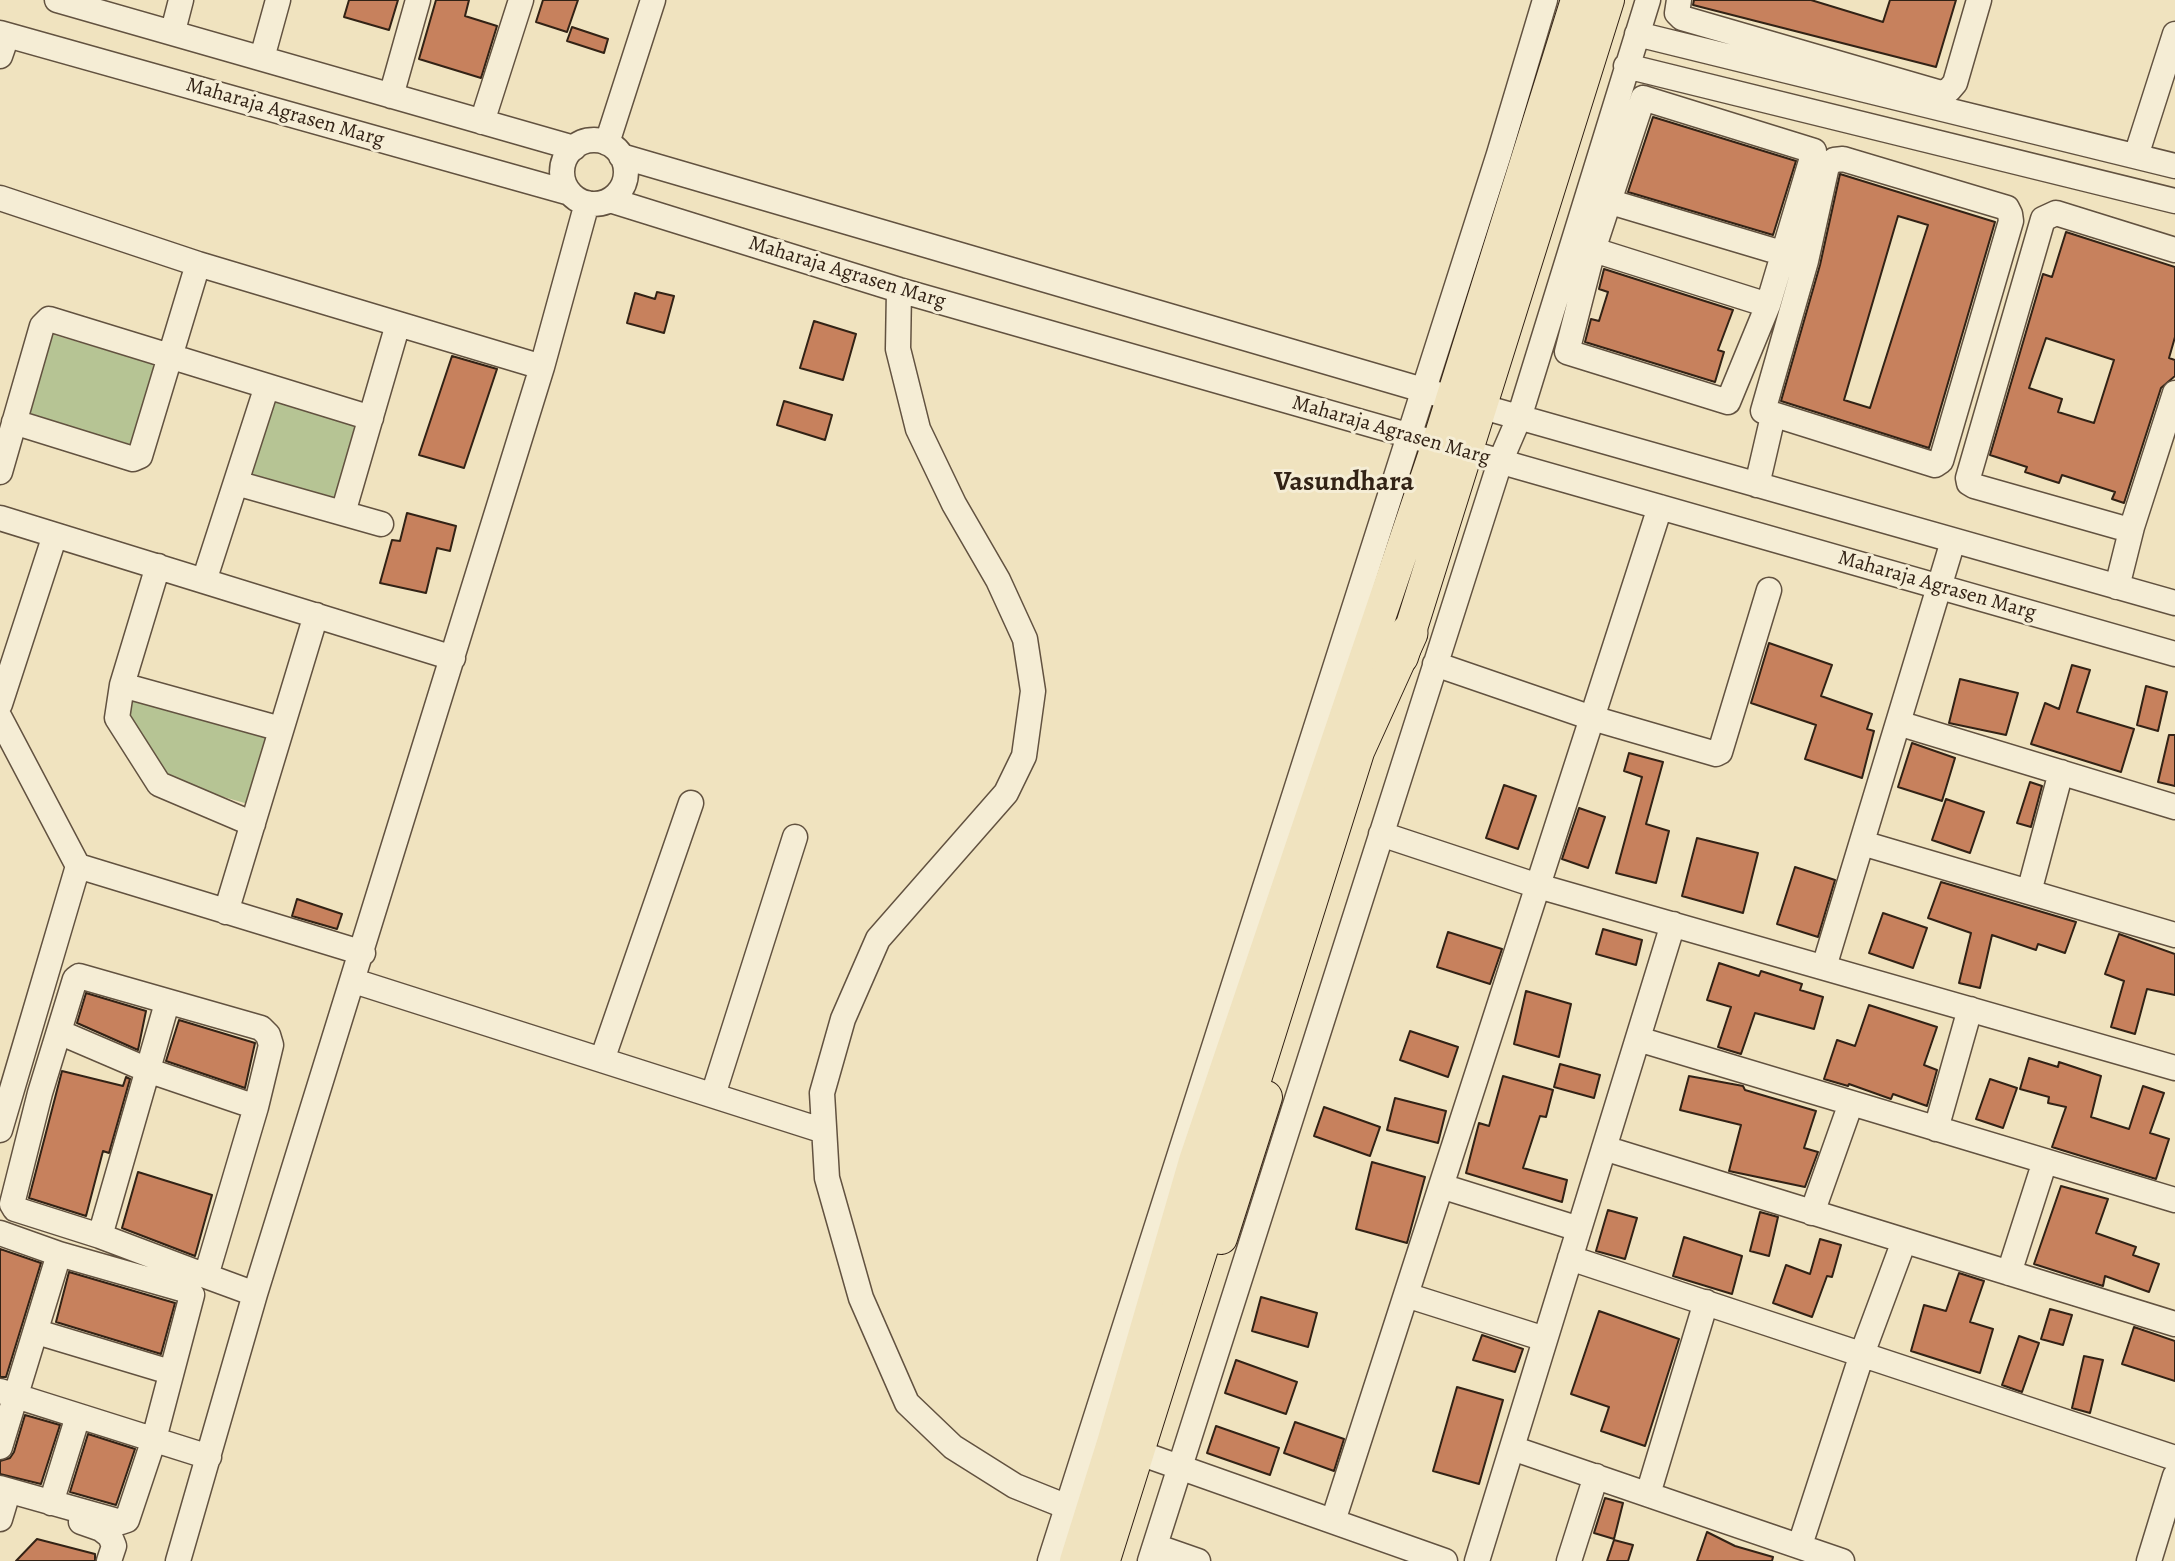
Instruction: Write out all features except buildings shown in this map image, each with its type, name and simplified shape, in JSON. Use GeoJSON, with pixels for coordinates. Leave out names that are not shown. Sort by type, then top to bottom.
{"type":"FeatureCollection","features":[{"type":"Feature","properties":{"kind":"highway"},"geometry":{"type":"LineString","coordinates":[[1101,1561],[1356,750],[1409,634]]}},
{"type":"Feature","properties":{"kind":"main road"},"geometry":{"type":"LineString","coordinates":[[1076,1561],[1114,1443],[1195,1161],[1452,448],[1577,0]]}},
{"type":"Feature","properties":{"kind":"main road"},"geometry":{"type":"LineString","coordinates":[[1466,402],[1608,0]]}},
{"type":"Feature","properties":{"kind":"main road"},"geometry":{"type":"LineString","coordinates":[[1115,1561],[1239,1183],[1409,634],[1452,448]]}},
{"type":"Feature","properties":{"kind":"street"},"geometry":{"type":"LineString","coordinates":[[57,0],[173,31],[574,148]]}},
{"type":"Feature","properties":{"kind":"street"},"geometry":{"type":"LineString","coordinates":[[173,31],[181,0]]}},
{"type":"Feature","properties":{"kind":"street"},"geometry":{"type":"LineString","coordinates":[[262,58],[278,0]]}},
{"type":"Feature","properties":{"kind":"street"},"geometry":{"type":"LineString","coordinates":[[391,96],[418,0]]}},
{"type":"Feature","properties":{"kind":"street"},"geometry":{"type":"LineString","coordinates":[[482,121],[521,0]]}},
{"type":"Feature","properties":{"kind":"street"},"geometry":{"type":"LineString","coordinates":[[589,199],[623,185],[626,176],[614,150],[653,0]]}},
{"type":"Feature","properties":{"kind":"street"},"geometry":{"type":"LineString","coordinates":[[1050,1561],[1065,1506],[1499,154],[1545,0]]}},
{"type":"Feature","properties":{"kind":"street"},"geometry":{"type":"LineString","coordinates":[[1599,199],[1626,66],[1648,0]]}},
{"type":"Feature","properties":{"kind":"street"},"geometry":{"type":"LineString","coordinates":[[1679,0],[1677,13],[1682,18],[1941,93],[1949,90],[1955,83],[1979,0]]}},
{"type":"Feature","properties":{"kind":"street"},"geometry":{"type":"LineString","coordinates":[[1637,34],[2175,166]]}},
{"type":"Feature","properties":{"kind":"street"},"geometry":{"type":"LineString","coordinates":[[2136,156],[2175,34]]}},
{"type":"Feature","properties":{"kind":"street","name":"Maharaja Agrasen Marg"},"geometry":{"type":"LineString","coordinates":[[2,42],[589,199],[2175,654]]}},
{"type":"Feature","properties":{"kind":"street"},"geometry":{"type":"LineString","coordinates":[[1626,66],[2175,201]]}},
{"type":"Feature","properties":{"kind":"street"},"geometry":{"type":"LineString","coordinates":[[1198,1561],[1153,1553],[1500,461],[1519,418],[1599,199],[1643,98],[1814,151],[1768,304],[1728,402],[1567,352],[1583,247]]}},
{"type":"Feature","properties":{"kind":"street"},"geometry":{"type":"LineString","coordinates":[[589,199],[562,173],[564,162],[574,148],[587,141],[1519,418],[2175,603]]}},
{"type":"Feature","properties":{"kind":"street"},"geometry":{"type":"LineString","coordinates":[[1843,159],[2007,208],[2011,221],[1941,461],[1927,465],[1773,416],[1765,414],[1762,408],[1806,261],[1827,166],[1834,160],[1843,159]]}},
{"type":"Feature","properties":{"kind":"street"},"geometry":{"type":"LineString","coordinates":[[0,198],[198,264],[542,367]]}},
{"type":"Feature","properties":{"kind":"street"},"geometry":{"type":"LineString","coordinates":[[177,1561],[255,1294],[363,953],[542,367],[589,199]]}},
{"type":"Feature","properties":{"kind":"street"},"geometry":{"type":"LineString","coordinates":[[1599,199],[1785,254]]}},
{"type":"Feature","properties":{"kind":"street"},"geometry":{"type":"LineString","coordinates":[[2132,527],[2126,529],[2050,498],[1974,486],[1969,483],[1968,478],[2043,219],[2056,212],[2175,250]]}},
{"type":"Feature","properties":{"kind":"street"},"geometry":{"type":"LineString","coordinates":[[1583,247],[1768,304]]}},
{"type":"Feature","properties":{"kind":"street"},"geometry":{"type":"LineString","coordinates":[[14,422],[137,458],[144,452],[198,264]]}},
{"type":"Feature","properties":{"kind":"street"},"geometry":{"type":"LineString","coordinates":[[899,290],[898,349],[918,429],[954,504],[998,579],[1025,639],[1033,691],[1024,756],[1006,793],[878,939],[844,1020],[822,1093],[827,1178],[861,1298],[907,1404],[953,1447],[1015,1486],[1065,1506]]}},
{"type":"Feature","properties":{"kind":"street"},"geometry":{"type":"LineString","coordinates":[[0,472],[42,326],[47,320],[371,418]]}},
{"type":"Feature","properties":{"kind":"street"},"geometry":{"type":"LineString","coordinates":[[343,513],[398,324]]}},
{"type":"Feature","properties":{"kind":"street"},"geometry":{"type":"LineString","coordinates":[[204,581],[267,386]]}},
{"type":"Feature","properties":{"kind":"street"},"geometry":{"type":"LineString","coordinates":[[2117,587],[2132,527],[2175,393]]}},
{"type":"Feature","properties":{"kind":"street"},"geometry":{"type":"LineString","coordinates":[[1756,485],[1773,416]]}},
{"type":"Feature","properties":{"kind":"street"},"geometry":{"type":"LineString","coordinates":[[236,483],[381,524]]}},
{"type":"Feature","properties":{"kind":"street"},"geometry":{"type":"LineString","coordinates":[[1333,1521],[1660,507]]}},
{"type":"Feature","properties":{"kind":"street"},"geometry":{"type":"LineString","coordinates":[[0,518],[453,658]]}},
{"type":"Feature","properties":{"kind":"street"},"geometry":{"type":"LineString","coordinates":[[0,704],[55,535]]}},
{"type":"Feature","properties":{"kind":"street"},"geometry":{"type":"LineString","coordinates":[[1824,967],[1953,541]]}},
{"type":"Feature","properties":{"kind":"street"},"geometry":{"type":"LineString","coordinates":[[158,566],[122,685],[117,718],[156,781],[253,824]]}},
{"type":"Feature","properties":{"kind":"street"},"geometry":{"type":"LineString","coordinates":[[1435,664],[1592,718],[1718,754],[1769,590]]}},
{"type":"Feature","properties":{"kind":"street"},"geometry":{"type":"LineString","coordinates":[[226,912],[316,615]]}},
{"type":"Feature","properties":{"kind":"street"},"geometry":{"type":"LineString","coordinates":[[122,685],[281,729]]}},
{"type":"Feature","properties":{"kind":"street"},"geometry":{"type":"LineString","coordinates":[[0,718],[78,866],[0,1129]]}},
{"type":"Feature","properties":{"kind":"street"},"geometry":{"type":"LineString","coordinates":[[1898,723],[2175,807]]}},
{"type":"Feature","properties":{"kind":"street"},"geometry":{"type":"LineString","coordinates":[[2029,892],[2061,772]]}},
{"type":"Feature","properties":{"kind":"street"},"geometry":{"type":"LineString","coordinates":[[601,1060],[691,803]]}},
{"type":"Feature","properties":{"kind":"street"},"geometry":{"type":"LineString","coordinates":[[1381,834],[1538,886],[2175,1068]]}},
{"type":"Feature","properties":{"kind":"street"},"geometry":{"type":"LineString","coordinates":[[713,1096],[795,837]]}},
{"type":"Feature","properties":{"kind":"street"},"geometry":{"type":"LineString","coordinates":[[1862,843],[2029,892],[2174,930]]}},
{"type":"Feature","properties":{"kind":"street"},"geometry":{"type":"LineString","coordinates":[[78,866],[363,953]]}},
{"type":"Feature","properties":{"kind":"street"},"geometry":{"type":"LineString","coordinates":[[1477,1561],[1673,924]]}},
{"type":"Feature","properties":{"kind":"street"},"geometry":{"type":"LineString","coordinates":[[206,1276],[256,1107],[271,1045],[268,1035],[261,1028],[79,976],[75,979],[40,1093],[12,1204],[15,1209],[100,1236],[206,1276],[255,1294]]}},
{"type":"Feature","properties":{"kind":"street"},"geometry":{"type":"LineString","coordinates":[[354,981],[824,1131]]}},
{"type":"Feature","properties":{"kind":"street"},"geometry":{"type":"LineString","coordinates":[[100,1236],[150,1071],[167,1003]]}},
{"type":"Feature","properties":{"kind":"street"},"geometry":{"type":"LineString","coordinates":[[1936,1129],[1970,1009]]}},
{"type":"Feature","properties":{"kind":"street"},"geometry":{"type":"LineString","coordinates":[[59,1032],[150,1071],[256,1107]]}},
{"type":"Feature","properties":{"kind":"street"},"geometry":{"type":"LineString","coordinates":[[1637,1039],[2175,1200]]}},
{"type":"Feature","properties":{"kind":"street"},"geometry":{"type":"LineString","coordinates":[[1812,1213],[1851,1103]]}},
{"type":"Feature","properties":{"kind":"street"},"geometry":{"type":"LineString","coordinates":[[1604,1148],[2175,1324]]}},
{"type":"Feature","properties":{"kind":"street"},"geometry":{"type":"LineString","coordinates":[[2009,1273],[2045,1161]]}},
{"type":"Feature","properties":{"kind":"street"},"geometry":{"type":"LineString","coordinates":[[1441,1186],[1579,1229]]}},
{"type":"Feature","properties":{"kind":"street"},"geometry":{"type":"LineString","coordinates":[[0,1233],[59,1254],[185,1290],[192,1295],[154,1439],[127,1520],[121,1522],[51,1503],[1,1501]]}},
{"type":"Feature","properties":{"kind":"street"},"geometry":{"type":"LineString","coordinates":[[1800,1545],[1861,1354],[1904,1241]]}},
{"type":"Feature","properties":{"kind":"street"},"geometry":{"type":"LineString","coordinates":[[0,1447],[9,1394],[37,1332],[59,1254]]}},
{"type":"Feature","properties":{"kind":"street"},"geometry":{"type":"LineString","coordinates":[[1570,1258],[2175,1458]]}},
{"type":"Feature","properties":{"kind":"street"},"geometry":{"type":"LineString","coordinates":[[1406,1295],[1545,1339]]}},
{"type":"Feature","properties":{"kind":"street"},"geometry":{"type":"LineString","coordinates":[[1648,1494],[1706,1302]]}},
{"type":"Feature","properties":{"kind":"street"},"geometry":{"type":"LineString","coordinates":[[37,1332],[170,1372]]}},
{"type":"Feature","properties":{"kind":"street"},"geometry":{"type":"LineString","coordinates":[[9,1394],[209,1457]]}},
{"type":"Feature","properties":{"kind":"street"},"geometry":{"type":"LineString","coordinates":[[51,1503],[78,1416]]}},
{"type":"Feature","properties":{"kind":"street"},"geometry":{"type":"LineString","coordinates":[[1512,1448],[1842,1561]]}},
{"type":"Feature","properties":{"kind":"street"},"geometry":{"type":"LineString","coordinates":[[1148,1456],[1445,1561]]}},
{"type":"Feature","properties":{"kind":"street"},"geometry":{"type":"LineString","coordinates":[[1569,1561],[1595,1476]]}},
{"type":"Feature","properties":{"kind":"street"},"geometry":{"type":"LineString","coordinates":[[2149,1561],[2175,1476]]}},
{"type":"Feature","properties":{"kind":"street"},"geometry":{"type":"LineString","coordinates":[[1,1501],[101,1529],[110,1536],[114,1545],[109,1561]]}},
{"type":"Feature","properties":{"kind":"green space"},"geometry":{"type":"Polygon","coordinates":[[[51,334],[156,365],[133,445],[28,415],[51,334]]]}},
{"type":"Feature","properties":{"kind":"green space"},"geometry":{"type":"Polygon","coordinates":[[[272,399],[361,427],[338,501],[250,473],[272,399]]]}},
{"type":"Feature","properties":{"kind":"green space"},"geometry":{"type":"Polygon","coordinates":[[[134,697],[267,736],[248,804],[165,780],[129,712],[134,697]]]}},
{"type":"Feature","properties":{"kind":"district","name":"Vasundhara"},"geometry":{"type":"Point","coordinates":[1344,483]}}]}
